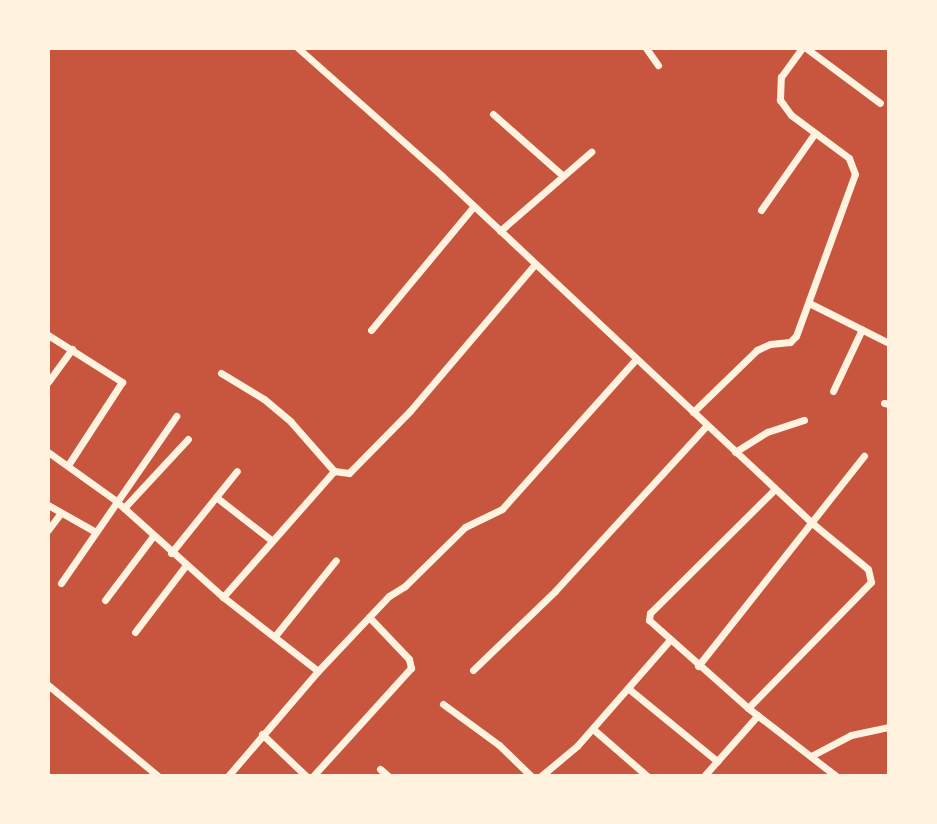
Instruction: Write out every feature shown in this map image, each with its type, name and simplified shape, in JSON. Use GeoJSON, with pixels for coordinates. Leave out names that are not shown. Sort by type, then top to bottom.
{"type":"FeatureCollection","features":[{"type":"Feature","properties":{"kind":"street"},"geometry":{"type":"LineString","coordinates":[[298,48],[474,206],[812,523],[868,569],[871,582],[748,708]]}},
{"type":"Feature","properties":{"kind":"street"},"geometry":{"type":"LineString","coordinates":[[646,48],[658,65]]}},
{"type":"Feature","properties":{"kind":"street"},"geometry":{"type":"LineString","coordinates":[[693,412],[757,350],[770,344],[790,342],[809,303],[855,174],[849,158],[791,115],[780,100],[781,77],[804,48],[880,103]]}},
{"type":"Feature","properties":{"kind":"street"},"geometry":{"type":"LineString","coordinates":[[493,114],[562,175]]}},
{"type":"Feature","properties":{"kind":"street"},"geometry":{"type":"LineString","coordinates":[[761,210],[815,133]]}},
{"type":"Feature","properties":{"kind":"street"},"geometry":{"type":"LineString","coordinates":[[500,231],[591,152]]}},
{"type":"Feature","properties":{"kind":"street"},"geometry":{"type":"LineString","coordinates":[[371,330],[474,206]]}},
{"type":"Feature","properties":{"kind":"street"},"geometry":{"type":"LineString","coordinates":[[221,373],[264,399],[291,422],[334,471],[349,473],[374,450],[535,264]]}},
{"type":"Feature","properties":{"kind":"street"},"geometry":{"type":"LineString","coordinates":[[809,303],[889,343]]}},
{"type":"Feature","properties":{"kind":"street"},"geometry":{"type":"LineString","coordinates":[[833,391],[862,329]]}},
{"type":"Feature","properties":{"kind":"street"},"geometry":{"type":"LineString","coordinates":[[48,335],[120,378],[122,384],[68,465]]}},
{"type":"Feature","properties":{"kind":"street"},"geometry":{"type":"LineString","coordinates":[[48,382],[72,349]]}},
{"type":"Feature","properties":{"kind":"street"},"geometry":{"type":"LineString","coordinates":[[228,776],[262,734],[369,617],[465,527],[502,509],[636,359]]}},
{"type":"Feature","properties":{"kind":"street"},"geometry":{"type":"LineString","coordinates":[[61,583],[115,500],[176,416]]}},
{"type":"Feature","properties":{"kind":"street"},"geometry":{"type":"LineString","coordinates":[[735,452],[767,432],[804,420]]}},
{"type":"Feature","properties":{"kind":"street"},"geometry":{"type":"LineString","coordinates":[[473,670],[555,591],[604,533],[707,425]]}},
{"type":"Feature","properties":{"kind":"street"},"geometry":{"type":"LineString","coordinates":[[124,508],[188,439]]}},
{"type":"Feature","properties":{"kind":"street"},"geometry":{"type":"LineString","coordinates":[[48,452],[115,500],[223,597],[318,671]]}},
{"type":"Feature","properties":{"kind":"street"},"geometry":{"type":"LineString","coordinates":[[698,666],[864,456]]}},
{"type":"Feature","properties":{"kind":"street"},"geometry":{"type":"LineString","coordinates":[[171,553],[237,471]]}},
{"type":"Feature","properties":{"kind":"street"},"geometry":{"type":"LineString","coordinates":[[223,597],[334,471]]}},
{"type":"Feature","properties":{"kind":"street"},"geometry":{"type":"LineString","coordinates":[[775,489],[650,613],[649,620],[669,641],[748,708],[836,776]]}},
{"type":"Feature","properties":{"kind":"street"},"geometry":{"type":"LineString","coordinates":[[216,497],[271,540]]}},
{"type":"Feature","properties":{"kind":"street"},"geometry":{"type":"LineString","coordinates":[[48,505],[94,531]]}},
{"type":"Feature","properties":{"kind":"street"},"geometry":{"type":"LineString","coordinates":[[48,530],[61,513]]}},
{"type":"Feature","properties":{"kind":"street"},"geometry":{"type":"LineString","coordinates":[[105,600],[153,536]]}},
{"type":"Feature","properties":{"kind":"street"},"geometry":{"type":"LineString","coordinates":[[275,636],[336,560]]}},
{"type":"Feature","properties":{"kind":"street"},"geometry":{"type":"LineString","coordinates":[[135,632],[186,565]]}},
{"type":"Feature","properties":{"kind":"street"},"geometry":{"type":"LineString","coordinates":[[313,776],[411,668],[409,659],[369,617]]}},
{"type":"Feature","properties":{"kind":"street"},"geometry":{"type":"LineString","coordinates":[[541,776],[593,729],[669,641]]}},
{"type":"Feature","properties":{"kind":"street"},"geometry":{"type":"LineString","coordinates":[[48,685],[158,776]]}},
{"type":"Feature","properties":{"kind":"street"},"geometry":{"type":"LineString","coordinates":[[629,689],[717,761]]}},
{"type":"Feature","properties":{"kind":"street"},"geometry":{"type":"LineString","coordinates":[[443,704],[499,745],[531,776]]}},
{"type":"Feature","properties":{"kind":"street"},"geometry":{"type":"LineString","coordinates":[[704,776],[758,715]]}},
{"type":"Feature","properties":{"kind":"street"},"geometry":{"type":"LineString","coordinates":[[811,756],[851,735],[889,727]]}},
{"type":"Feature","properties":{"kind":"street"},"geometry":{"type":"LineString","coordinates":[[593,729],[647,776]]}},
{"type":"Feature","properties":{"kind":"street"},"geometry":{"type":"LineString","coordinates":[[262,734],[306,776]]}},
{"type":"Feature","properties":{"kind":"street"},"geometry":{"type":"LineString","coordinates":[[821,776],[827,768]]}},
{"type":"Feature","properties":{"kind":"street"},"geometry":{"type":"LineString","coordinates":[[380,769],[388,776]]}}]}
